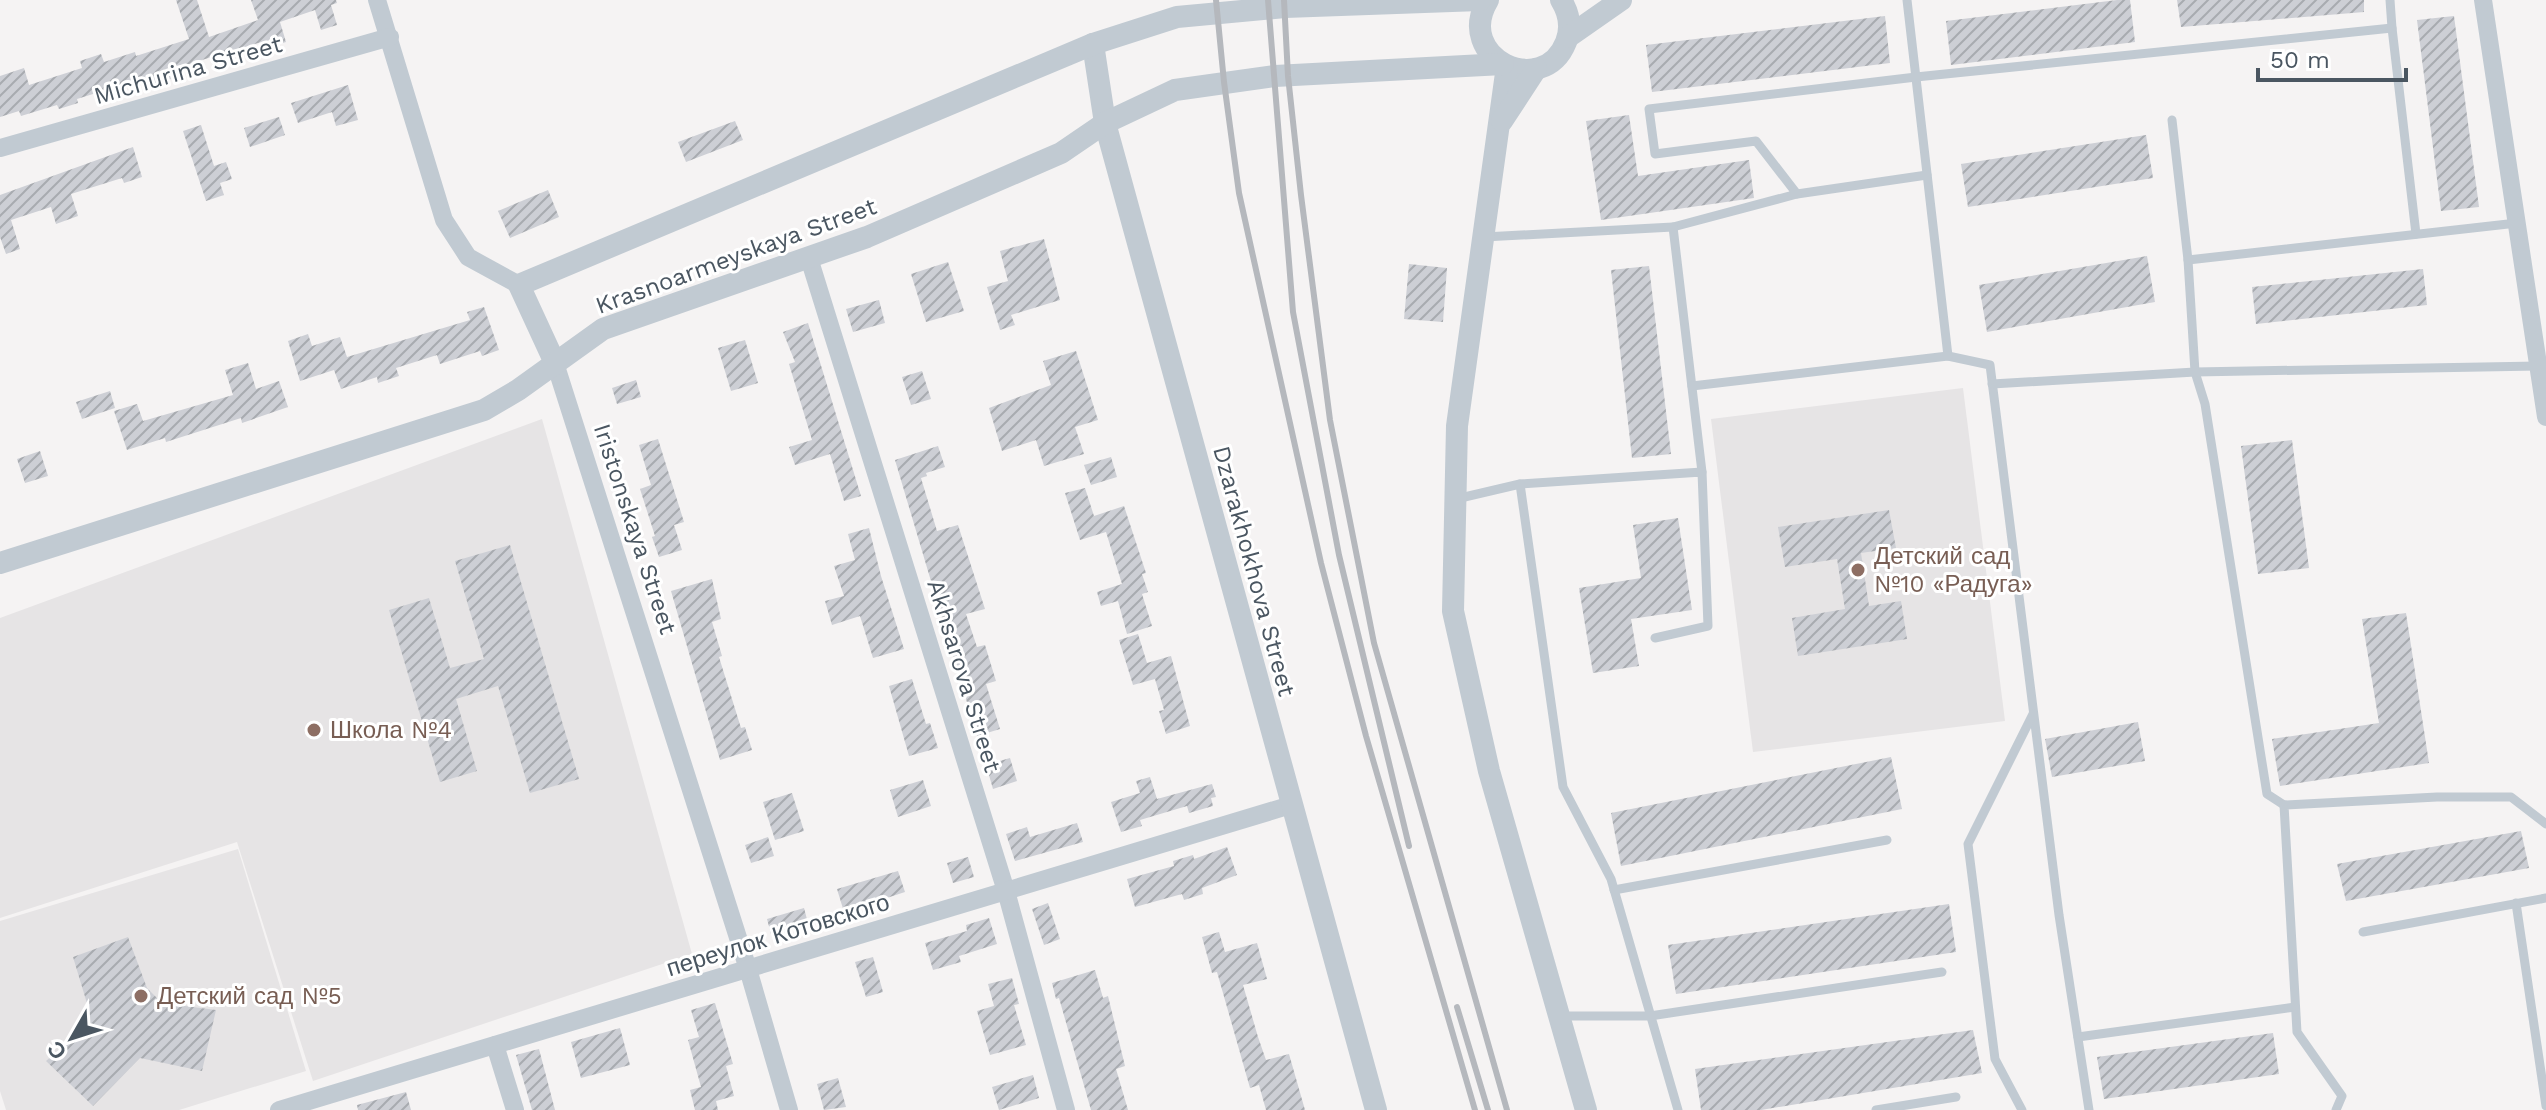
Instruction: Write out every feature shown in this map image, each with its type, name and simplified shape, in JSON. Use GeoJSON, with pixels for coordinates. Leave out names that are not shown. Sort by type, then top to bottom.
{"type":"FeatureCollection","features":[{"type":"Feature","properties":{"kind":"street"},"geometry":{"type":"LineString","coordinates":[[377,0],[444,220],[468,257],[519,285]]}},
{"type":"Feature","properties":{"kind":"street","name":"Krasnoarmeyskaya Street"},"geometry":{"type":"LineString","coordinates":[[519,285],[1093,44],[1177,17],[1285,7],[1480,0]]}},
{"type":"Feature","properties":{"kind":"street"},"geometry":{"type":"LineString","coordinates":[[1488,0],[1481,16],[1482,37],[1487,50],[1505,65],[1500,126],[1457,426],[1453,611],[1489,771],[1586,1110]]}},
{"type":"Feature","properties":{"kind":"street"},"geometry":{"type":"LineString","coordinates":[[1561,0],[1569,22],[1568,37]]}},
{"type":"Feature","properties":{"kind":"street"},"geometry":{"type":"LineString","coordinates":[[1500,126],[1536,69],[1556,57],[1568,37],[1621,0]]}},
{"type":"Feature","properties":{"kind":"street"},"geometry":{"type":"LineString","coordinates":[[2483,0],[2546,417]]}},
{"type":"Feature","properties":{"kind":"street","name":"Michurina Street"},"geometry":{"type":"LineString","coordinates":[[0,148],[390,37]]}},
{"type":"Feature","properties":{"kind":"street","name":"Dzarakhokhova Street"},"geometry":{"type":"LineString","coordinates":[[1093,44],[1105,123],[1376,1110]]}},
{"type":"Feature","properties":{"kind":"street","name":"Krasnoarmeyskaya Street"},"geometry":{"type":"LineString","coordinates":[[0,563],[484,410],[518,390],[603,329],[867,237],[1061,153],[1105,123],[1159,96],[1191,85],[1275,76],[1505,65],[1518,70],[1536,69]]}},
{"type":"Feature","properties":{"kind":"street","name":"Akhsarova Street"},"geometry":{"type":"LineString","coordinates":[[809,258],[1006,891],[1066,1110]]}},
{"type":"Feature","properties":{"kind":"street","name":"Iristonskaya Street"},"geometry":{"type":"LineString","coordinates":[[519,285],[555,363],[748,969],[789,1110]]}},
{"type":"Feature","properties":{"kind":"street","name":"переулок Котовского"},"geometry":{"type":"LineString","coordinates":[[279,1110],[1291,805]]}},
{"type":"Feature","properties":{"kind":"street"},"geometry":{"type":"LineString","coordinates":[[495,1045],[515,1110]]}},
{"type":"Feature","properties":{"kind":"lane"},"geometry":{"type":"LineString","coordinates":[[1907,0],[1948,356]]}},
{"type":"Feature","properties":{"kind":"lane"},"geometry":{"type":"LineString","coordinates":[[2390,0],[2416,234]]}},
{"type":"Feature","properties":{"kind":"lane"},"geometry":{"type":"LineString","coordinates":[[1797,194],[1756,141],[1655,154],[1649,109],[1916,77],[2392,28]]}},
{"type":"Feature","properties":{"kind":"lane"},"geometry":{"type":"LineString","coordinates":[[2172,120],[2188,260],[2195,372],[2205,404],[2267,794],[2284,805],[2437,797],[2511,797],[2546,824]]}},
{"type":"Feature","properties":{"kind":"lane"},"geometry":{"type":"LineString","coordinates":[[1484,237],[1673,227],[1797,194],[1927,175]]}},
{"type":"Feature","properties":{"kind":"lane"},"geometry":{"type":"LineString","coordinates":[[2188,260],[2517,223]]}},
{"type":"Feature","properties":{"kind":"lane"},"geometry":{"type":"LineString","coordinates":[[1655,638],[1708,626],[1702,472],[1673,227]]}},
{"type":"Feature","properties":{"kind":"lane"},"geometry":{"type":"LineString","coordinates":[[1692,386],[1948,356],[1990,365],[2059,915],[2089,1110]]}},
{"type":"Feature","properties":{"kind":"lane"},"geometry":{"type":"LineString","coordinates":[[1992,384],[2195,372],[2538,366]]}},
{"type":"Feature","properties":{"kind":"lane"},"geometry":{"type":"LineString","coordinates":[[1456,499],[1520,484],[1702,472]]}},
{"type":"Feature","properties":{"kind":"lane"},"geometry":{"type":"LineString","coordinates":[[1520,484],[1563,787],[1611,879],[1678,1110]]}},
{"type":"Feature","properties":{"kind":"lane"},"geometry":{"type":"LineString","coordinates":[[2022,1110],[1995,1059],[1968,844],[2033,714]]}},
{"type":"Feature","properties":{"kind":"lane"},"geometry":{"type":"LineString","coordinates":[[2284,805],[2297,1032],[2342,1096],[2336,1110]]}},
{"type":"Feature","properties":{"kind":"lane"},"geometry":{"type":"LineString","coordinates":[[1614,890],[1887,840]]}},
{"type":"Feature","properties":{"kind":"lane"},"geometry":{"type":"LineString","coordinates":[[2363,932],[2546,898]]}},
{"type":"Feature","properties":{"kind":"lane"},"geometry":{"type":"LineString","coordinates":[[2516,903],[2546,1106]]}},
{"type":"Feature","properties":{"kind":"lane"},"geometry":{"type":"LineString","coordinates":[[1558,1016],[1650,1016],[1942,972]]}},
{"type":"Feature","properties":{"kind":"lane"},"geometry":{"type":"LineString","coordinates":[[2078,1037],[2295,1007]]}},
{"type":"Feature","properties":{"kind":"lane"},"geometry":{"type":"LineString","coordinates":[[1876,1110],[1956,1097]]}},
{"type":"Feature","properties":{"kind":"shaded area","name":"Детский сад №10 «Радуга»"},"geometry":{"type":"Polygon","coordinates":[[[1963,388],[2005,721],[1753,752],[1711,419],[1963,388]]]}},
{"type":"Feature","properties":{"kind":"shaded area","name":"Школа №4"},"geometry":{"type":"Polygon","coordinates":[[[542,419],[692,954],[313,1081],[237,842],[0,918],[0,618],[542,419]]]}},
{"type":"Feature","properties":{"kind":"shaded area","name":"Детский сад №5"},"geometry":{"type":"Polygon","coordinates":[[[238,849],[306,1071],[179,1110],[6,1110],[0,1091],[0,921],[238,849]]]}},
{"type":"Feature","properties":{"kind":"building"},"geometry":{"type":"Polygon","coordinates":[[[176,0],[197,0],[209,37],[258,20],[251,0],[336,0],[337,3],[331,5],[337,25],[321,30],[315,10],[280,22],[286,42],[267,48],[265,41],[186,65],[187,68],[169,73],[171,79],[155,84],[154,79],[126,88],[125,84],[77,99],[78,103],[59,109],[57,105],[21,116],[19,111],[0,117],[0,76],[24,68],[29,85],[82,68],[80,61],[101,54],[104,62],[135,52],[136,56],[189,39],[176,0]]]}},
{"type":"Feature","properties":{"kind":"building"},"geometry":{"type":"Polygon","coordinates":[[[2130,0],[2135,42],[1951,65],[1946,21],[2130,0]]]}},
{"type":"Feature","properties":{"kind":"building"},"geometry":{"type":"Polygon","coordinates":[[[2177,0],[2364,0],[2364,12],[2181,27],[2177,0]]]}},
{"type":"Feature","properties":{"kind":"building"},"geometry":{"type":"Polygon","coordinates":[[[1885,16],[1890,63],[1652,92],[1646,45],[1885,16]]]}},
{"type":"Feature","properties":{"kind":"building"},"geometry":{"type":"Polygon","coordinates":[[[2454,16],[2479,207],[2441,211],[2417,20],[2454,16]]]}},
{"type":"Feature","properties":{"kind":"building"},"geometry":{"type":"Polygon","coordinates":[[[348,85],[358,120],[336,126],[332,112],[298,123],[291,103],[348,85]]]}},
{"type":"Feature","properties":{"kind":"building"},"geometry":{"type":"Polygon","coordinates":[[[1629,115],[1638,176],[1749,160],[1754,198],[1601,220],[1586,121],[1629,115]]]}},
{"type":"Feature","properties":{"kind":"building"},"geometry":{"type":"Polygon","coordinates":[[[279,117],[285,135],[250,147],[244,128],[279,117]]]}},
{"type":"Feature","properties":{"kind":"building"},"geometry":{"type":"Polygon","coordinates":[[[735,121],[743,140],[686,162],[678,142],[735,121]]]}},
{"type":"Feature","properties":{"kind":"building"},"geometry":{"type":"Polygon","coordinates":[[[201,125],[214,166],[226,162],[232,179],[220,183],[224,195],[206,201],[183,131],[201,125]]]}},
{"type":"Feature","properties":{"kind":"building"},"geometry":{"type":"Polygon","coordinates":[[[2146,135],[2153,178],[1968,207],[1961,164],[2146,135]]]}},
{"type":"Feature","properties":{"kind":"building"},"geometry":{"type":"Polygon","coordinates":[[[133,147],[142,177],[124,183],[122,178],[71,194],[78,216],[56,224],[51,207],[11,220],[20,249],[6,254],[0,237],[0,195],[133,147]]]}},
{"type":"Feature","properties":{"kind":"building"},"geometry":{"type":"Polygon","coordinates":[[[548,190],[559,217],[510,238],[498,211],[548,190]]]}},
{"type":"Feature","properties":{"kind":"building"},"geometry":{"type":"Polygon","coordinates":[[[1044,239],[1060,300],[1011,315],[1015,325],[1000,330],[987,287],[1008,281],[1000,251],[1044,239]]]}},
{"type":"Feature","properties":{"kind":"building"},"geometry":{"type":"Polygon","coordinates":[[[2147,256],[2155,302],[1987,332],[1979,285],[2147,256]]]}},
{"type":"Feature","properties":{"kind":"building"},"geometry":{"type":"Polygon","coordinates":[[[948,262],[964,311],[926,322],[911,274],[948,262]]]}},
{"type":"Feature","properties":{"kind":"building"},"geometry":{"type":"Polygon","coordinates":[[[1409,264],[1447,268],[1443,322],[1404,319],[1409,264]]]}},
{"type":"Feature","properties":{"kind":"building"},"geometry":{"type":"Polygon","coordinates":[[[1649,266],[1671,454],[1632,458],[1611,270],[1649,266]]]}},
{"type":"Feature","properties":{"kind":"building"},"geometry":{"type":"Polygon","coordinates":[[[2423,269],[2427,305],[2256,324],[2252,287],[2423,269]]]}},
{"type":"Feature","properties":{"kind":"building"},"geometry":{"type":"Polygon","coordinates":[[[879,300],[885,323],[853,332],[846,309],[879,300]]]}},
{"type":"Feature","properties":{"kind":"building"},"geometry":{"type":"Polygon","coordinates":[[[484,307],[499,350],[482,356],[480,351],[440,364],[437,355],[396,368],[399,376],[378,383],[377,377],[341,389],[334,370],[300,381],[288,341],[308,334],[312,346],[340,337],[347,357],[470,320],[467,312],[484,307]]]}},
{"type":"Feature","properties":{"kind":"building"},"geometry":{"type":"Polygon","coordinates":[[[808,323],[861,496],[844,501],[830,454],[795,465],[789,447],[812,440],[789,364],[795,362],[783,332],[808,323]]]}},
{"type":"Feature","properties":{"kind":"building"},"geometry":{"type":"Polygon","coordinates":[[[745,340],[758,383],[731,391],[718,348],[745,340]]]}},
{"type":"Feature","properties":{"kind":"building"},"geometry":{"type":"Polygon","coordinates":[[[1076,351],[1098,420],[1075,427],[1084,454],[1044,466],[1036,440],[1002,451],[989,408],[1051,385],[1043,361],[1076,351]]]}},
{"type":"Feature","properties":{"kind":"building"},"geometry":{"type":"Polygon","coordinates":[[[248,363],[256,389],[279,381],[288,407],[242,423],[241,418],[166,442],[165,438],[127,450],[114,411],[137,404],[143,421],[233,395],[225,370],[248,363]]]}},
{"type":"Feature","properties":{"kind":"building"},"geometry":{"type":"Polygon","coordinates":[[[922,371],[931,399],[911,405],[902,377],[922,371]]]}},
{"type":"Feature","properties":{"kind":"building"},"geometry":{"type":"Polygon","coordinates":[[[636,380],[641,397],[617,404],[612,388],[636,380]]]}},
{"type":"Feature","properties":{"kind":"building"},"geometry":{"type":"Polygon","coordinates":[[[110,391],[115,408],[82,419],[76,402],[110,391]]]}},
{"type":"Feature","properties":{"kind":"building"},"geometry":{"type":"Polygon","coordinates":[[[658,439],[684,522],[674,525],[682,550],[659,557],[640,489],[651,485],[639,445],[658,439]]]}},
{"type":"Feature","properties":{"kind":"building"},"geometry":{"type":"Polygon","coordinates":[[[2292,440],[2309,568],[2258,574],[2241,446],[2292,440]]]}},
{"type":"Feature","properties":{"kind":"building"},"geometry":{"type":"Polygon","coordinates":[[[938,446],[945,467],[926,473],[927,476],[921,478],[937,531],[958,525],[985,609],[966,614],[977,647],[985,645],[996,681],[986,684],[1000,729],[977,736],[895,460],[938,446]]]}},
{"type":"Feature","properties":{"kind":"building"},"geometry":{"type":"Polygon","coordinates":[[[40,451],[48,476],[25,483],[17,459],[40,451]]]}},
{"type":"Feature","properties":{"kind":"building"},"geometry":{"type":"Polygon","coordinates":[[[1111,457],[1117,477],[1091,485],[1084,465],[1111,457]]]}},
{"type":"Feature","properties":{"kind":"building"},"geometry":{"type":"Polygon","coordinates":[[[1085,488],[1094,516],[1124,506],[1146,573],[1142,574],[1148,592],[1142,594],[1152,626],[1127,634],[1118,601],[1101,606],[1097,592],[1122,584],[1106,532],[1080,540],[1065,493],[1085,488]]]}},
{"type":"Feature","properties":{"kind":"building"},"geometry":{"type":"Polygon","coordinates":[[[1889,510],[1896,548],[1861,553],[1869,606],[1901,601],[1907,639],[1798,656],[1792,618],[1845,609],[1837,559],[1785,567],[1778,527],[1889,510]]]}},
{"type":"Feature","properties":{"kind":"building"},"geometry":{"type":"Polygon","coordinates":[[[1678,518],[1692,610],[1631,619],[1639,666],[1593,673],[1579,588],[1641,578],[1633,525],[1678,518]]]}},
{"type":"Feature","properties":{"kind":"building"},"geometry":{"type":"Polygon","coordinates":[[[869,528],[904,649],[873,658],[860,616],[832,625],[825,601],[844,596],[834,566],[855,560],[848,534],[869,528]]]}},
{"type":"Feature","properties":{"kind":"building"},"geometry":{"type":"Polygon","coordinates":[[[510,545],[579,779],[530,793],[498,686],[456,699],[477,771],[440,782],[389,610],[429,598],[450,668],[484,659],[455,561],[510,545]]]}},
{"type":"Feature","properties":{"kind":"building"},"geometry":{"type":"Polygon","coordinates":[[[712,579],[721,619],[712,622],[722,656],[719,657],[741,728],[745,727],[752,750],[720,760],[671,591],[712,579]]]}},
{"type":"Feature","properties":{"kind":"building"},"geometry":{"type":"Polygon","coordinates":[[[2406,613],[2429,763],[2280,786],[2272,739],[2379,723],[2362,619],[2406,613]]]}},
{"type":"Feature","properties":{"kind":"building"},"geometry":{"type":"Polygon","coordinates":[[[1138,634],[1147,663],[1171,656],[1190,726],[1166,734],[1159,711],[1164,710],[1155,679],[1133,685],[1119,640],[1138,634]]]}},
{"type":"Feature","properties":{"kind":"building"},"geometry":{"type":"Polygon","coordinates":[[[912,679],[926,724],[930,723],[938,748],[909,756],[889,686],[912,679]]]}},
{"type":"Feature","properties":{"kind":"building"},"geometry":{"type":"Polygon","coordinates":[[[2138,722],[2145,761],[2052,777],[2045,739],[2138,722]]]}},
{"type":"Feature","properties":{"kind":"building"},"geometry":{"type":"Polygon","coordinates":[[[1891,757],[1902,809],[1621,866],[1611,813],[1891,757]]]}},
{"type":"Feature","properties":{"kind":"building"},"geometry":{"type":"Polygon","coordinates":[[[1010,758],[1017,781],[993,789],[986,765],[1010,758]]]}},
{"type":"Feature","properties":{"kind":"building"},"geometry":{"type":"Polygon","coordinates":[[[1150,777],[1157,799],[1212,784],[1216,797],[1211,798],[1213,806],[1189,813],[1187,806],[1140,820],[1142,826],[1121,832],[1111,802],[1140,793],[1136,781],[1150,777]]]}},
{"type":"Feature","properties":{"kind":"building"},"geometry":{"type":"Polygon","coordinates":[[[923,780],[931,806],[898,817],[890,790],[923,780]]]}},
{"type":"Feature","properties":{"kind":"building"},"geometry":{"type":"Polygon","coordinates":[[[792,793],[804,831],[775,840],[763,802],[792,793]]]}},
{"type":"Feature","properties":{"kind":"building"},"geometry":{"type":"Polygon","coordinates":[[[1077,823],[1083,842],[1015,861],[1006,834],[1027,827],[1030,837],[1077,823]]]}},
{"type":"Feature","properties":{"kind":"building"},"geometry":{"type":"Polygon","coordinates":[[[2521,831],[2529,868],[2346,901],[2337,864],[2521,831]]]}},
{"type":"Feature","properties":{"kind":"building"},"geometry":{"type":"Polygon","coordinates":[[[768,837],[774,856],[751,863],[745,845],[768,837]]]}},
{"type":"Feature","properties":{"kind":"building"},"geometry":{"type":"Polygon","coordinates":[[[1227,847],[1237,875],[1202,888],[1203,894],[1184,900],[1182,894],[1135,907],[1127,879],[1174,866],[1173,861],[1193,855],[1194,859],[1227,847]]]}},
{"type":"Feature","properties":{"kind":"building"},"geometry":{"type":"Polygon","coordinates":[[[968,857],[974,877],[953,883],[947,863],[968,857]]]}},
{"type":"Feature","properties":{"kind":"building"},"geometry":{"type":"Polygon","coordinates":[[[898,871],[905,892],[844,912],[837,889],[898,871]]]}},
{"type":"Feature","properties":{"kind":"building"},"geometry":{"type":"Polygon","coordinates":[[[1048,903],[1060,939],[1044,945],[1032,909],[1048,903]]]}},
{"type":"Feature","properties":{"kind":"building"},"geometry":{"type":"Polygon","coordinates":[[[1949,904],[1956,952],[1676,994],[1668,945],[1949,904]]]}},
{"type":"Feature","properties":{"kind":"building"},"geometry":{"type":"Polygon","coordinates":[[[804,908],[808,923],[771,934],[767,919],[804,908]]]}},
{"type":"Feature","properties":{"kind":"building"},"geometry":{"type":"Polygon","coordinates":[[[989,918],[997,944],[959,956],[961,962],[933,970],[925,943],[967,931],[966,925],[989,918]]]}},
{"type":"Feature","properties":{"kind":"building"},"geometry":{"type":"Polygon","coordinates":[[[1219,932],[1225,952],[1257,943],[1267,979],[1243,985],[1266,1060],[1289,1054],[1305,1110],[1266,1110],[1259,1085],[1250,1088],[1217,972],[1212,973],[1202,937],[1219,932]]]}},
{"type":"Feature","properties":{"kind":"building"},"geometry":{"type":"Polygon","coordinates":[[[128,937],[147,988],[162,1003],[216,1010],[202,1071],[140,1058],[93,1106],[46,1061],[89,1023],[89,1010],[73,957],[128,937]]]}},
{"type":"Feature","properties":{"kind":"building"},"geometry":{"type":"Polygon","coordinates":[[[873,957],[883,992],[866,997],[855,962],[873,957]]]}},
{"type":"Feature","properties":{"kind":"building"},"geometry":{"type":"Polygon","coordinates":[[[1095,970],[1103,998],[1108,996],[1125,1066],[1116,1069],[1128,1110],[1091,1110],[1052,983],[1095,970]]]}},
{"type":"Feature","properties":{"kind":"building"},"geometry":{"type":"Polygon","coordinates":[[[1012,978],[1019,1004],[1014,1005],[1026,1045],[990,1055],[977,1011],[994,1006],[988,984],[1012,978]]]}},
{"type":"Feature","properties":{"kind":"building"},"geometry":{"type":"Polygon","coordinates":[[[715,1003],[733,1064],[726,1066],[734,1096],[716,1101],[718,1110],[695,1110],[690,1090],[701,1087],[688,1040],[699,1037],[691,1010],[715,1003]]]}},
{"type":"Feature","properties":{"kind":"building"},"geometry":{"type":"Polygon","coordinates":[[[620,1028],[630,1065],[581,1078],[571,1042],[620,1028]]]}},
{"type":"Feature","properties":{"kind":"building"},"geometry":{"type":"Polygon","coordinates":[[[1973,1030],[1982,1073],[1761,1110],[1701,1110],[1695,1069],[1973,1030]]]}},
{"type":"Feature","properties":{"kind":"building"},"geometry":{"type":"Polygon","coordinates":[[[2273,1033],[2279,1074],[2104,1099],[2097,1057],[2273,1033]]]}},
{"type":"Feature","properties":{"kind":"building"},"geometry":{"type":"Polygon","coordinates":[[[539,1049],[555,1110],[532,1110],[516,1055],[539,1049]]]}},
{"type":"Feature","properties":{"kind":"building"},"geometry":{"type":"Polygon","coordinates":[[[1033,1075],[1039,1098],[999,1110],[992,1087],[1033,1075]]]}},
{"type":"Feature","properties":{"kind":"building"},"geometry":{"type":"Polygon","coordinates":[[[838,1078],[846,1107],[824,1110],[817,1084],[838,1078]]]}},
{"type":"Feature","properties":{"kind":"building"},"geometry":{"type":"Polygon","coordinates":[[[406,1092],[411,1110],[358,1110],[357,1105],[406,1092]]]}},
{"type":"Feature","properties":{"kind":"railway"},"geometry":{"type":"LineString","coordinates":[[1216,0],[1239,193],[1321,563],[1366,736],[1475,1110]]}},
{"type":"Feature","properties":{"kind":"railway"},"geometry":{"type":"LineString","coordinates":[[1268,0],[1293,312],[1339,555],[1409,846]]}},
{"type":"Feature","properties":{"kind":"railway"},"geometry":{"type":"LineString","coordinates":[[1284,0],[1288,76],[1301,195],[1330,420],[1374,643],[1507,1110]]}},
{"type":"Feature","properties":{"kind":"railway"},"geometry":{"type":"LineString","coordinates":[[1457,1007],[1488,1110]]}},
{"type":"Feature","properties":{"kind":"place","name":"Детский сад №10 «Радуга»"},"geometry":{"type":"Point","coordinates":[1858,570]}},
{"type":"Feature","properties":{"kind":"place","name":"Школа №4"},"geometry":{"type":"Point","coordinates":[314,730]}},
{"type":"Feature","properties":{"kind":"place","name":"Детский сад №5"},"geometry":{"type":"Point","coordinates":[141,996]}}]}
